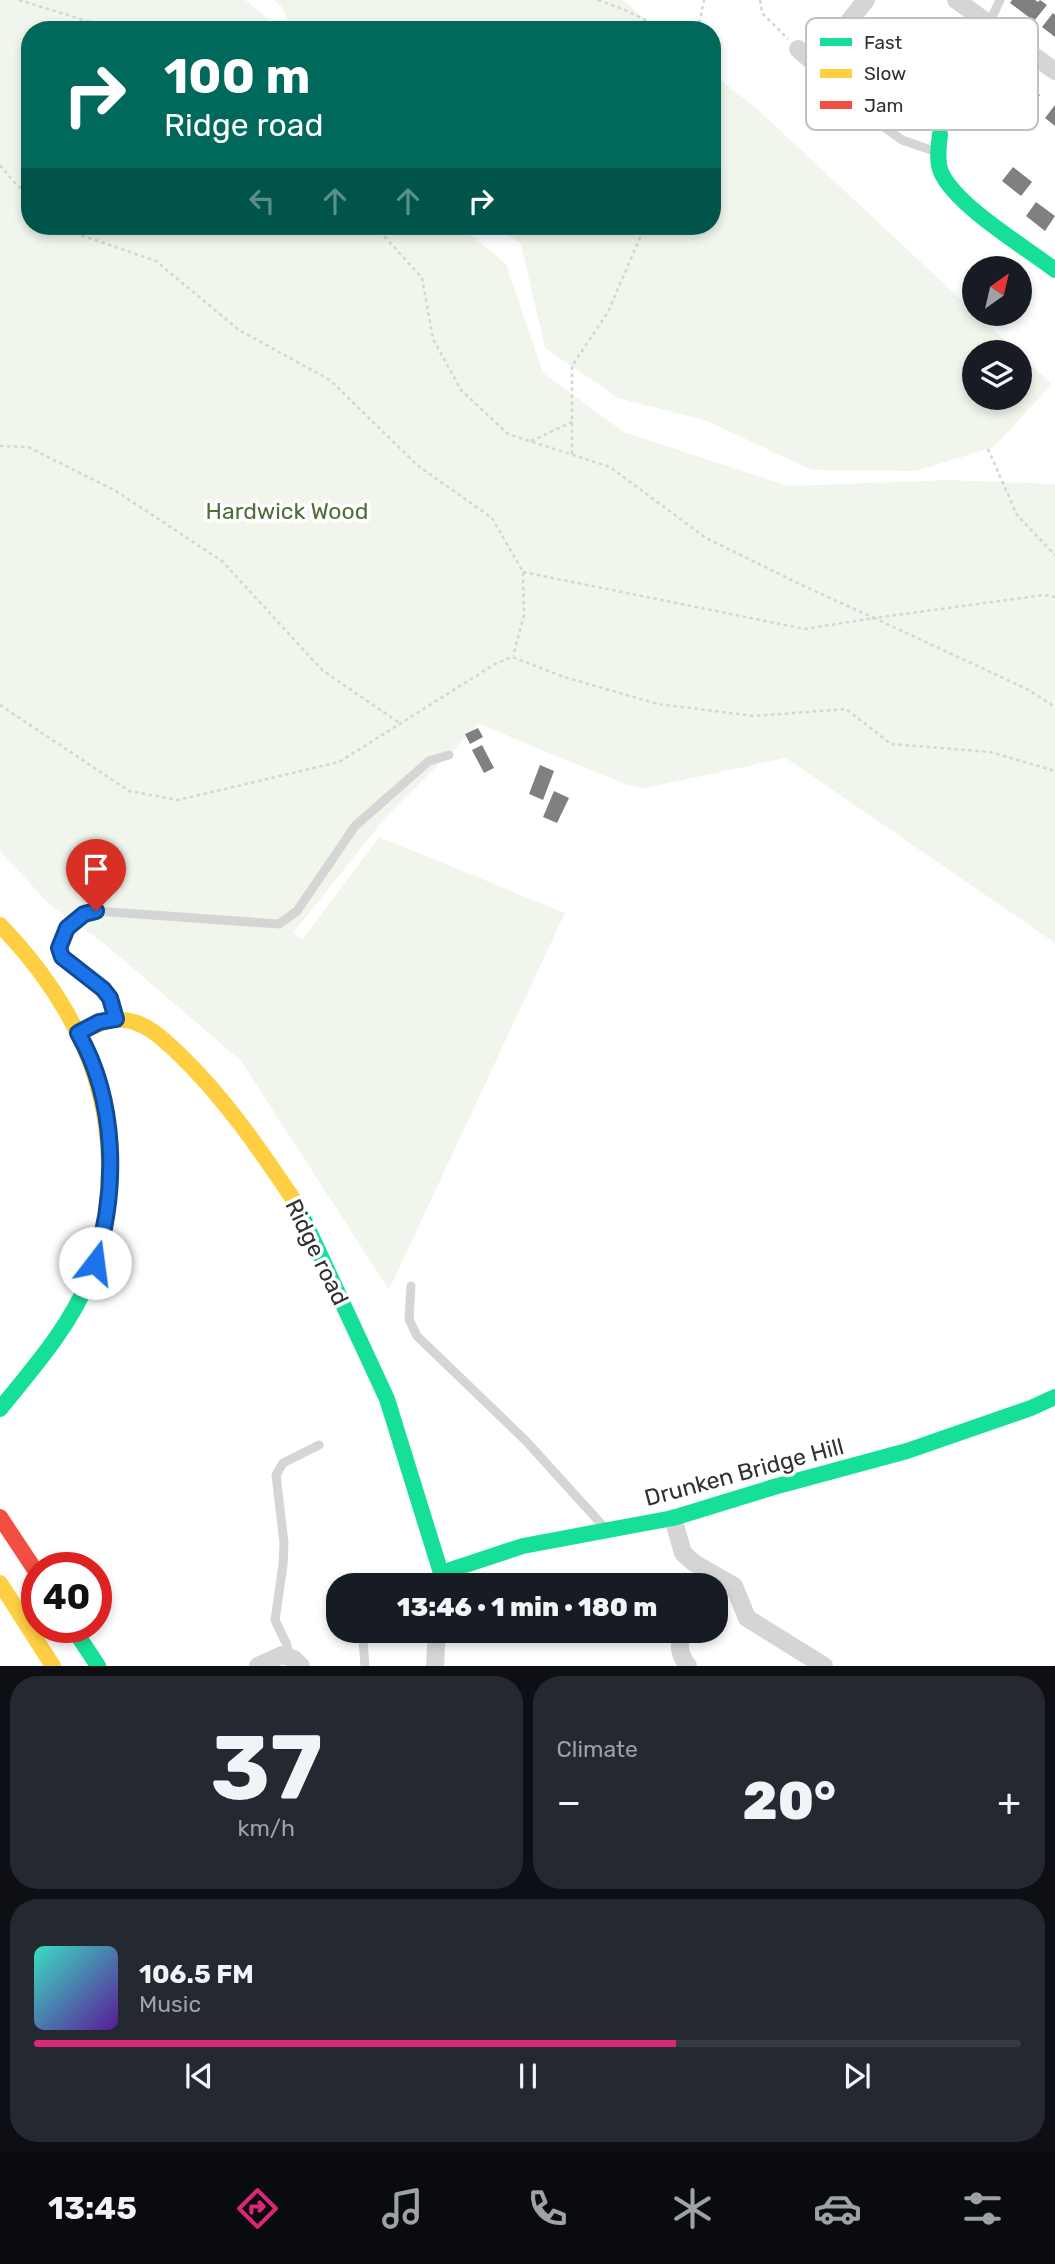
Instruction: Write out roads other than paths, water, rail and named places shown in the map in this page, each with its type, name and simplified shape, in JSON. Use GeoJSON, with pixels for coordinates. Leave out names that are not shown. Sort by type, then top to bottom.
{"type":"FeatureCollection","features":[{"type":"Feature","properties":{"kind":"main road"},"geometry":{"type":"LineString","coordinates":[[940,134],[938,153],[941,173],[953,192],[1055,270]]}},
{"type":"Feature","properties":{"kind":"main road"},"geometry":{"type":"LineString","coordinates":[[0,925],[39,968],[86,1048],[99,1085],[107,1120],[110,1160],[108,1205],[100,1247],[90,1279],[76,1307],[0,1409]]}},
{"type":"Feature","properties":{"kind":"main road"},"geometry":{"type":"LineString","coordinates":[[78,1033],[99,1022],[116,1019]]}},
{"type":"Feature","properties":{"kind":"main road","name":"Ridge road"},"geometry":{"type":"LineString","coordinates":[[116,1019],[134,1022],[163,1039],[200,1074],[250,1134],[299,1208],[387,1399],[439,1573]]}},
{"type":"Feature","properties":{"kind":"main road","name":"Drunken Bridge Hill"},"geometry":{"type":"LineString","coordinates":[[456,1573],[523,1546],[673,1518],[907,1451],[1031,1408],[1055,1397]]}},
{"type":"Feature","properties":{"kind":"main road"},"geometry":{"type":"LineString","coordinates":[[0,1517],[23,1552]]}},
{"type":"Feature","properties":{"kind":"main road"},"geometry":{"type":"LineString","coordinates":[[0,1583],[52,1665]]}},
{"type":"Feature","properties":{"kind":"main road"},"geometry":{"type":"LineString","coordinates":[[83,1643],[97,1665]]}},
{"type":"Feature","properties":{"kind":"street"},"geometry":{"type":"LineString","coordinates":[[852,18],[866,0]]}},
{"type":"Feature","properties":{"kind":"street"},"geometry":{"type":"LineString","coordinates":[[956,0],[982,18]]}},
{"type":"Feature","properties":{"kind":"street"},"geometry":{"type":"LineString","coordinates":[[797,49],[806,56]]}},
{"type":"Feature","properties":{"kind":"street"},"geometry":{"type":"LineString","coordinates":[[1038,59],[1055,71]]}},
{"type":"Feature","properties":{"kind":"street"},"geometry":{"type":"LineString","coordinates":[[673,1518],[683,1553],[706,1573]]}},
{"type":"Feature","properties":{"kind":"street"},"geometry":{"type":"LineString","coordinates":[[728,1585],[734,1587],[747,1618],[824,1665]]}},
{"type":"Feature","properties":{"kind":"street"},"geometry":{"type":"LineString","coordinates":[[435,1665],[436,1643]]}},
{"type":"Feature","properties":{"kind":"street"},"geometry":{"type":"LineString","coordinates":[[680,1643],[682,1658],[688,1665]]}},
{"type":"Feature","properties":{"kind":"street"},"geometry":{"type":"LineString","coordinates":[[258,1665],[282,1655],[295,1661]]}},
{"type":"Feature","properties":{"kind":"lane"},"geometry":{"type":"LineString","coordinates":[[991,18],[1000,0]]}},
{"type":"Feature","properties":{"kind":"lane"},"geometry":{"type":"LineString","coordinates":[[888,130],[902,140],[938,153]]}},
{"type":"Feature","properties":{"kind":"lane"},"geometry":{"type":"LineString","coordinates":[[116,1019],[110,998],[103,989],[62,957],[59,948],[67,928],[84,914],[96,911],[279,924],[297,911],[355,826],[429,761],[449,755]]}},
{"type":"Feature","properties":{"kind":"lane"},"geometry":{"type":"LineString","coordinates":[[411,1286],[409,1319],[417,1336],[526,1441],[607,1530]]}},
{"type":"Feature","properties":{"kind":"lane"},"geometry":{"type":"LineString","coordinates":[[295,1661],[275,1620],[284,1543],[276,1475],[284,1463],[319,1445]]}},
{"type":"Feature","properties":{"kind":"lane"},"geometry":{"type":"LineString","coordinates":[[363,1643],[365,1665]]}},
{"type":"Feature","properties":{"kind":"park label","name":"Hardwick Wood"},"geometry":{"type":"Point","coordinates":[287,511]}}]}
